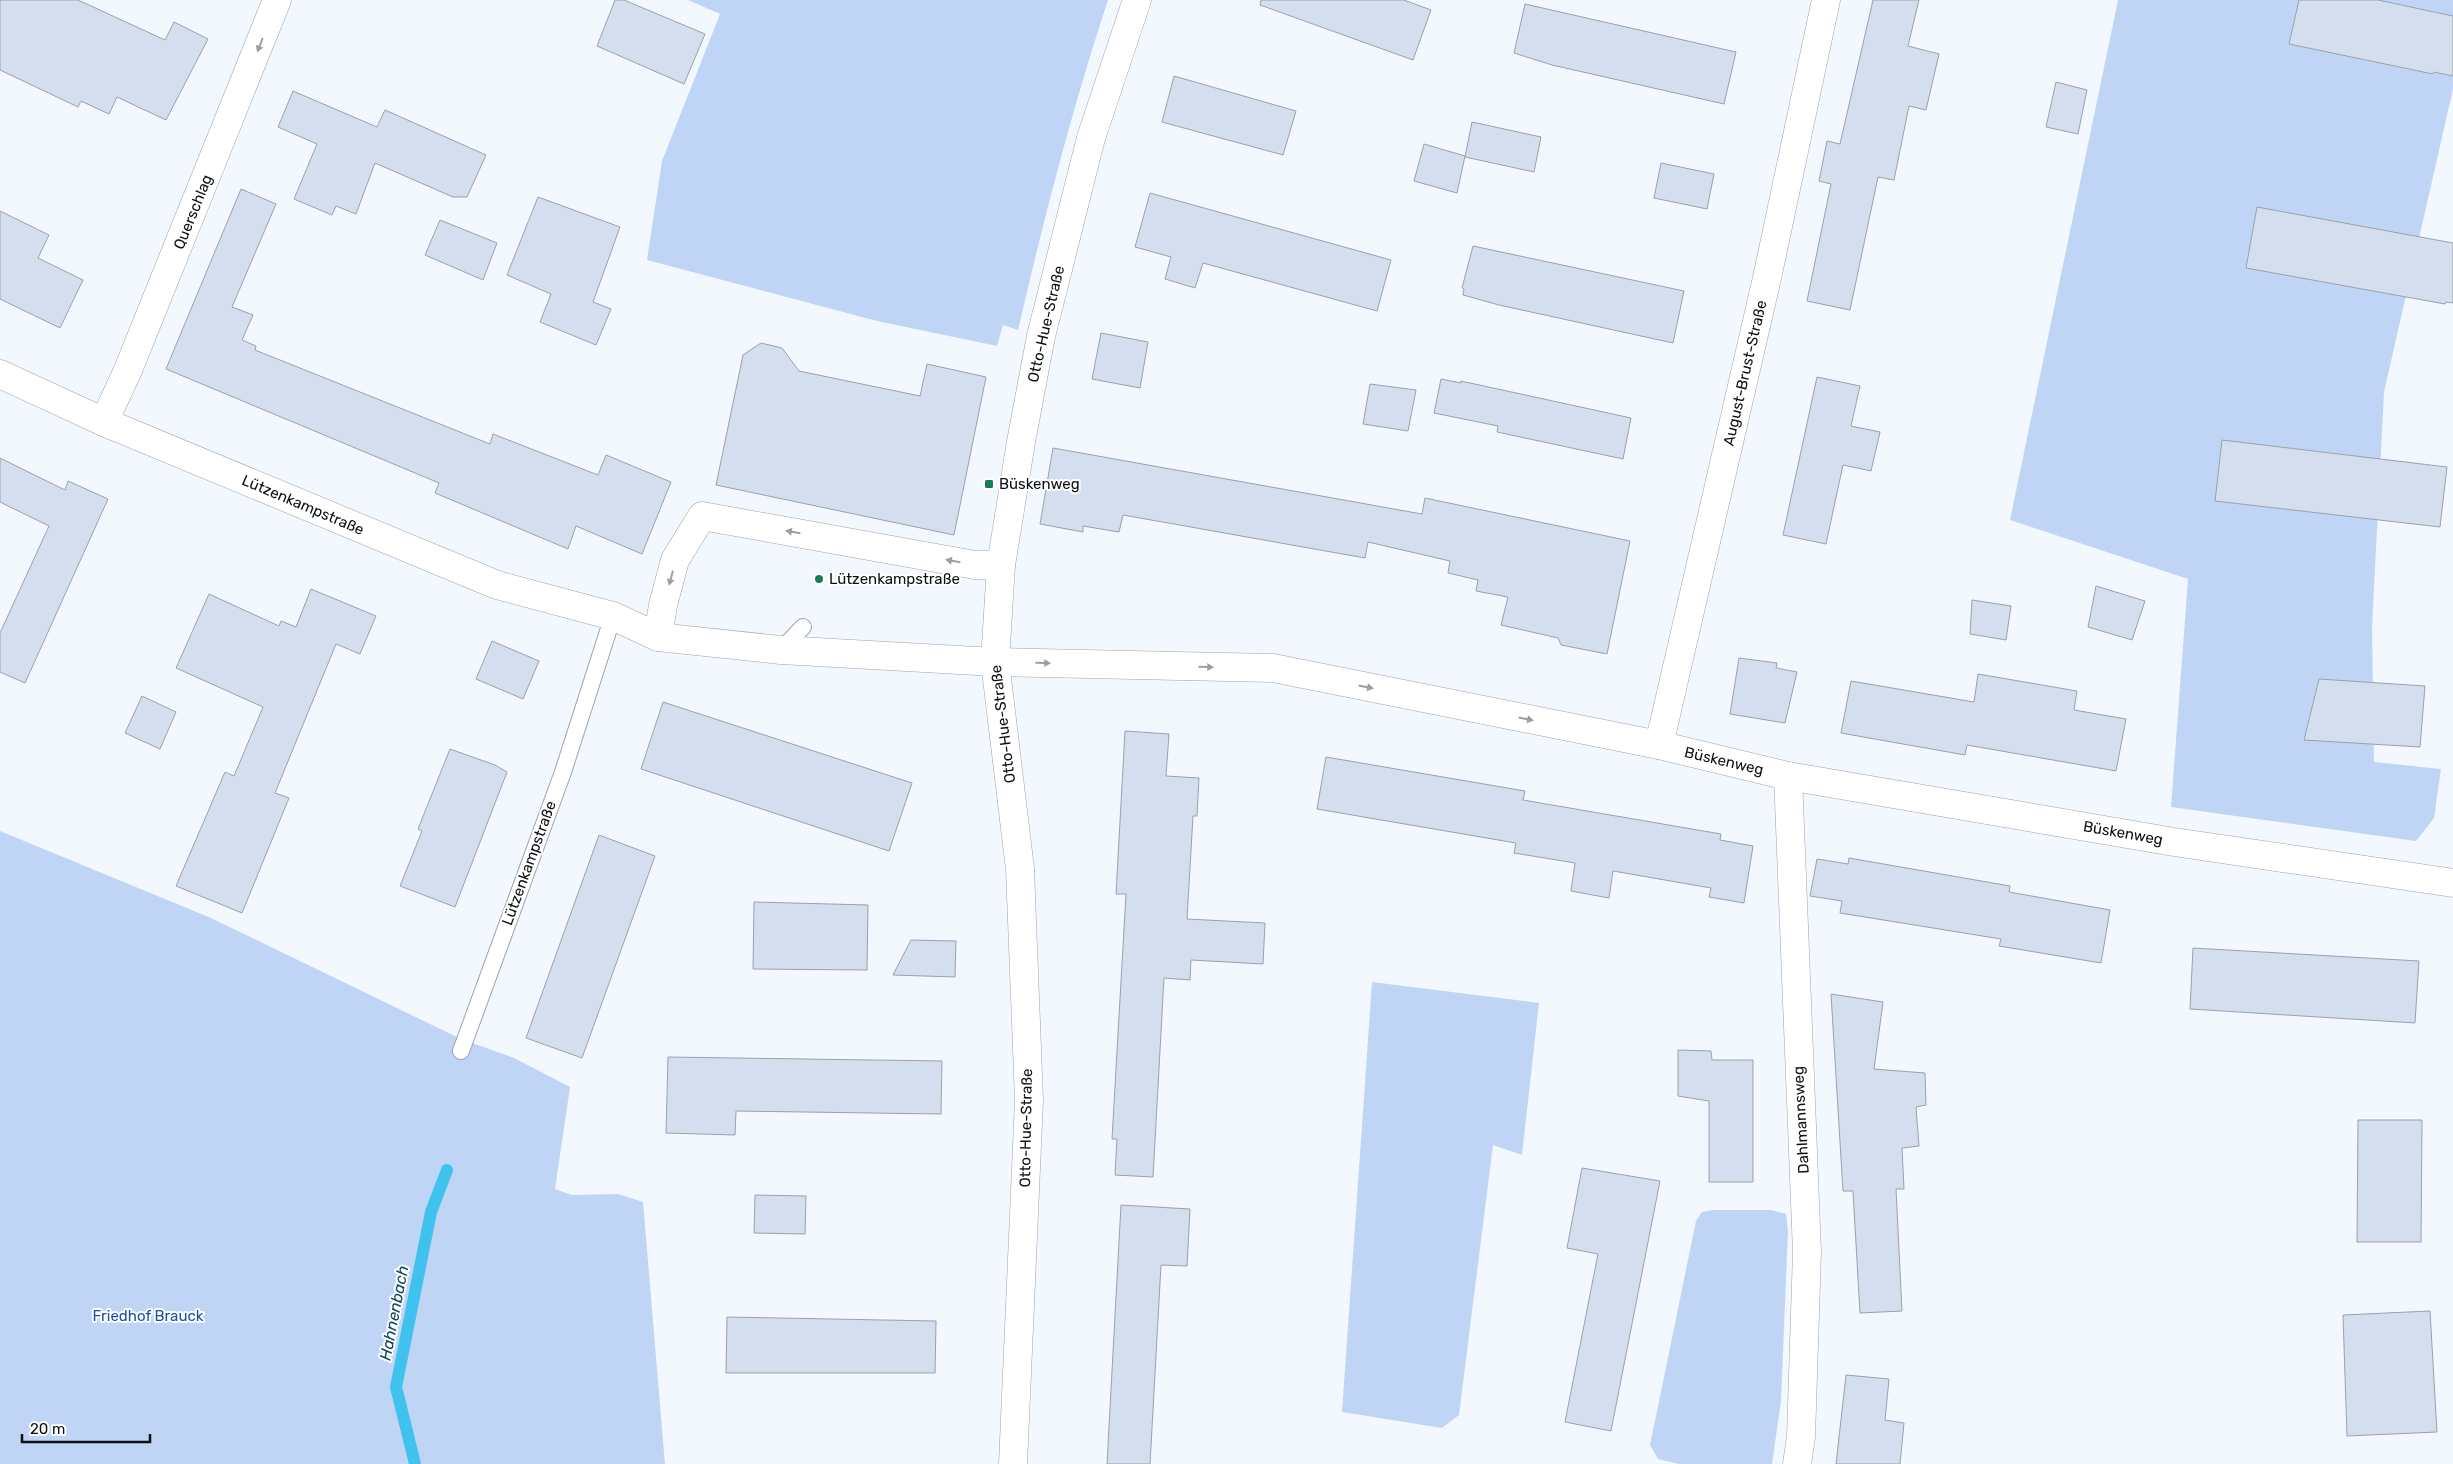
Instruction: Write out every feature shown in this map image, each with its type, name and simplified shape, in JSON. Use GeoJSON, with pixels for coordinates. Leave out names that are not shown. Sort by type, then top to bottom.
{"type":"FeatureCollection","features":[{"type":"Feature","properties":{"kind":"street","name":"Querschlag"},"geometry":{"type":"LineString","coordinates":[[104,422],[128,370],[231,119],[277,0]]}},
{"type":"Feature","properties":{"kind":"street","name":"Otto-Hue-Straße"},"geometry":{"type":"LineString","coordinates":[[1013,1464],[1029,1100],[1020,869],[994,662],[1001,565],[1021,442],[1042,336],[1091,138],[1137,0]]}},
{"type":"Feature","properties":{"kind":"street","name":"August-Brust-Straße"},"geometry":{"type":"LineString","coordinates":[[1659,745],[1767,278],[1826,0]]}},
{"type":"Feature","properties":{"kind":"street","name":"Lützenkampstraße"},"geometry":{"type":"LineString","coordinates":[[0,374],[104,422],[497,585],[613,616],[658,637],[781,650],[994,662]]}},
{"type":"Feature","properties":{"kind":"street"},"geometry":{"type":"LineString","coordinates":[[658,637],[663,605],[675,560],[702,516],[834,546],[975,565],[1001,565]]}},
{"type":"Feature","properties":{"kind":"street","name":"Büskenweg"},"geometry":{"type":"LineString","coordinates":[[994,662],[1273,668],[1659,745],[1788,776],[2174,842],[2453,884]]}},
{"type":"Feature","properties":{"kind":"street","name":"Dahlmannsweg"},"geometry":{"type":"LineString","coordinates":[[1788,776],[1807,1252],[1801,1437],[1796,1464]]}},
{"type":"Feature","properties":{"kind":"lane","name":"Lützenkampstraße"},"geometry":{"type":"LineString","coordinates":[[460,1051],[563,772],[613,616]]}},
{"type":"Feature","properties":{"kind":"lane"},"geometry":{"type":"LineString","coordinates":[[781,650],[803,627]]}},
{"type":"Feature","properties":{"kind":"green space"},"geometry":{"type":"Polygon","coordinates":[[[688,0],[1108,0],[1059,164],[1018,330],[1003,325],[997,346],[877,321],[647,260],[662,161],[720,14],[688,0]]]}},
{"type":"Feature","properties":{"kind":"green space"},"geometry":{"type":"Polygon","coordinates":[[[2118,0],[2453,0],[2453,89],[2384,392],[2372,628],[2374,762],[2441,769],[2434,818],[2416,841],[2171,807],[2188,579],[2010,520],[2118,0]]]}},
{"type":"Feature","properties":{"kind":"green space","name":"Friedhof Brauck"},"geometry":{"type":"Polygon","coordinates":[[[0,831],[211,918],[461,1039],[514,1058],[570,1087],[555,1189],[572,1195],[618,1194],[643,1202],[665,1464],[0,1464],[0,831]]]}},
{"type":"Feature","properties":{"kind":"green space"},"geometry":{"type":"Polygon","coordinates":[[[1372,982],[1539,1003],[1522,1155],[1493,1145],[1459,1415],[1442,1428],[1342,1412],[1372,982]]]}},
{"type":"Feature","properties":{"kind":"green space"},"geometry":{"type":"Polygon","coordinates":[[[1713,1210],[1771,1210],[1786,1214],[1788,1231],[1781,1401],[1772,1464],[1679,1464],[1658,1459],[1650,1445],[1696,1221],[1702,1212],[1713,1210]]]}},
{"type":"Feature","properties":{"kind":"building"},"geometry":{"type":"Polygon","coordinates":[[[0,0],[78,0],[165,40],[174,22],[208,39],[166,120],[117,97],[109,114],[81,101],[78,107],[0,70],[0,0]]]}},
{"type":"Feature","properties":{"kind":"building"},"geometry":{"type":"Polygon","coordinates":[[[615,0],[624,0],[705,34],[684,84],[597,46],[615,0]]]}},
{"type":"Feature","properties":{"kind":"building"},"geometry":{"type":"Polygon","coordinates":[[[1261,0],[1404,0],[1431,10],[1413,60],[1260,5],[1261,0]]]}},
{"type":"Feature","properties":{"kind":"building"},"geometry":{"type":"Polygon","coordinates":[[[1873,0],[1919,0],[1908,46],[1939,54],[1926,110],[1909,106],[1894,180],[1878,177],[1850,310],[1807,301],[1831,184],[1819,181],[1827,141],[1840,144],[1873,0]]]}},
{"type":"Feature","properties":{"kind":"building"},"geometry":{"type":"Polygon","coordinates":[[[2299,0],[2378,0],[2453,16],[2453,76],[2434,72],[2433,74],[2289,44],[2299,0]]]}},
{"type":"Feature","properties":{"kind":"building"},"geometry":{"type":"Polygon","coordinates":[[[1525,4],[1736,52],[1724,104],[1552,65],[1514,53],[1525,4]]]}},
{"type":"Feature","properties":{"kind":"building"},"geometry":{"type":"Polygon","coordinates":[[[1174,76],[1296,111],[1283,155],[1162,122],[1174,76]]]}},
{"type":"Feature","properties":{"kind":"building"},"geometry":{"type":"Polygon","coordinates":[[[2056,82],[2087,90],[2078,134],[2046,127],[2056,82]]]}},
{"type":"Feature","properties":{"kind":"building"},"geometry":{"type":"Polygon","coordinates":[[[293,91],[377,127],[385,110],[486,155],[467,197],[453,197],[375,163],[356,214],[336,206],[332,215],[294,199],[317,144],[278,127],[293,91]]]}},
{"type":"Feature","properties":{"kind":"building"},"geometry":{"type":"Polygon","coordinates":[[[1472,122],[1541,137],[1534,172],[1465,157],[1472,122]]]}},
{"type":"Feature","properties":{"kind":"building"},"geometry":{"type":"Polygon","coordinates":[[[1424,144],[1465,156],[1457,193],[1414,181],[1424,144]]]}},
{"type":"Feature","properties":{"kind":"building"},"geometry":{"type":"Polygon","coordinates":[[[1661,163],[1714,174],[1707,209],[1654,198],[1661,163]]]}},
{"type":"Feature","properties":{"kind":"building"},"geometry":{"type":"Polygon","coordinates":[[[241,189],[276,204],[232,307],[253,315],[242,340],[256,346],[255,350],[490,444],[493,434],[598,475],[606,455],[671,482],[642,554],[576,526],[568,549],[435,493],[439,483],[166,369],[241,189]]]}},
{"type":"Feature","properties":{"kind":"building"},"geometry":{"type":"Polygon","coordinates":[[[1150,193],[1391,260],[1377,311],[1203,263],[1195,288],[1165,279],[1171,257],[1135,247],[1150,193]]]}},
{"type":"Feature","properties":{"kind":"building"},"geometry":{"type":"Polygon","coordinates":[[[538,197],[620,227],[593,302],[611,309],[596,345],[540,322],[551,294],[507,275],[538,197]]]}},
{"type":"Feature","properties":{"kind":"building"},"geometry":{"type":"Polygon","coordinates":[[[2257,207],[2453,243],[2453,303],[2446,302],[2445,304],[2246,268],[2257,207]]]}},
{"type":"Feature","properties":{"kind":"building"},"geometry":{"type":"Polygon","coordinates":[[[0,211],[49,235],[38,258],[83,280],[60,328],[0,299],[0,211]]]}},
{"type":"Feature","properties":{"kind":"building"},"geometry":{"type":"Polygon","coordinates":[[[440,220],[497,243],[483,280],[425,255],[440,220]]]}},
{"type":"Feature","properties":{"kind":"building"},"geometry":{"type":"Polygon","coordinates":[[[1473,246],[1684,291],[1673,343],[1499,305],[1463,295],[1464,289],[1462,288],[1473,246]]]}},
{"type":"Feature","properties":{"kind":"building"},"geometry":{"type":"Polygon","coordinates":[[[1101,333],[1148,342],[1140,388],[1092,379],[1101,333]]]}},
{"type":"Feature","properties":{"kind":"building"},"geometry":{"type":"Polygon","coordinates":[[[761,343],[782,348],[799,371],[920,396],[927,364],[986,377],[954,535],[716,485],[743,355],[761,343]]]}},
{"type":"Feature","properties":{"kind":"building"},"geometry":{"type":"Polygon","coordinates":[[[1817,377],[1860,386],[1851,426],[1880,432],[1871,471],[1843,465],[1826,544],[1783,535],[1817,377]]]}},
{"type":"Feature","properties":{"kind":"building"},"geometry":{"type":"Polygon","coordinates":[[[1441,379],[1461,383],[1461,381],[1631,418],[1623,459],[1497,432],[1498,426],[1434,413],[1441,379]]]}},
{"type":"Feature","properties":{"kind":"building"},"geometry":{"type":"Polygon","coordinates":[[[1370,384],[1416,390],[1408,431],[1363,424],[1370,384]]]}},
{"type":"Feature","properties":{"kind":"building"},"geometry":{"type":"Polygon","coordinates":[[[2222,440],[2447,467],[2440,527],[2215,501],[2222,440]]]}},
{"type":"Feature","properties":{"kind":"building"},"geometry":{"type":"Polygon","coordinates":[[[1053,448],[1422,514],[1425,498],[1630,541],[1607,654],[1561,645],[1558,638],[1501,625],[1508,597],[1476,591],[1478,580],[1448,573],[1450,561],[1368,542],[1365,558],[1123,515],[1119,532],[1083,526],[1083,532],[1040,524],[1053,448]]]}},
{"type":"Feature","properties":{"kind":"building"},"geometry":{"type":"Polygon","coordinates":[[[0,458],[65,490],[68,481],[108,499],[25,683],[0,672],[0,633],[49,526],[0,502],[0,458]]]}},
{"type":"Feature","properties":{"kind":"building"},"geometry":{"type":"Polygon","coordinates":[[[2096,586],[2145,601],[2132,640],[2088,627],[2096,586]]]}},
{"type":"Feature","properties":{"kind":"building"},"geometry":{"type":"Polygon","coordinates":[[[311,589],[376,616],[360,654],[336,644],[275,793],[289,798],[242,913],[176,886],[225,772],[234,776],[263,707],[176,668],[209,594],[279,626],[281,621],[296,627],[311,589]]]}},
{"type":"Feature","properties":{"kind":"building"},"geometry":{"type":"Polygon","coordinates":[[[1972,600],[2011,606],[2006,640],[1970,634],[1972,600]]]}},
{"type":"Feature","properties":{"kind":"building"},"geometry":{"type":"Polygon","coordinates":[[[492,641],[539,661],[523,699],[476,679],[492,641]]]}},
{"type":"Feature","properties":{"kind":"building"},"geometry":{"type":"Polygon","coordinates":[[[1739,658],[1777,663],[1776,668],[1797,672],[1785,723],[1730,714],[1739,658]]]}},
{"type":"Feature","properties":{"kind":"building"},"geometry":{"type":"Polygon","coordinates":[[[1978,674],[2077,691],[2074,710],[2126,719],[2116,771],[1967,745],[1965,755],[1841,733],[1851,681],[1974,702],[1978,674]]]}},
{"type":"Feature","properties":{"kind":"building"},"geometry":{"type":"Polygon","coordinates":[[[2319,679],[2425,686],[2420,747],[2304,740],[2319,679]]]}},
{"type":"Feature","properties":{"kind":"building"},"geometry":{"type":"Polygon","coordinates":[[[142,696],[176,712],[160,749],[125,733],[142,696]]]}},
{"type":"Feature","properties":{"kind":"building"},"geometry":{"type":"Polygon","coordinates":[[[663,702],[912,783],[889,851],[641,769],[663,702]]]}},
{"type":"Feature","properties":{"kind":"building"},"geometry":{"type":"Polygon","coordinates":[[[1125,731],[1169,734],[1166,776],[1199,778],[1197,816],[1193,816],[1187,919],[1265,923],[1263,964],[1191,960],[1190,980],[1164,978],[1153,1177],[1115,1175],[1117,1139],[1112,1139],[1126,894],[1116,894],[1125,731]]]}},
{"type":"Feature","properties":{"kind":"building"},"geometry":{"type":"Polygon","coordinates":[[[450,749],[495,765],[507,772],[455,907],[400,886],[422,831],[418,829],[450,749]]]}},
{"type":"Feature","properties":{"kind":"building"},"geometry":{"type":"Polygon","coordinates":[[[1326,757],[1525,791],[1523,800],[1721,834],[1720,840],[1753,846],[1744,903],[1709,897],[1711,888],[1613,871],[1609,898],[1571,891],[1575,863],[1514,853],[1516,843],[1317,809],[1326,757]]]}},
{"type":"Feature","properties":{"kind":"building"},"geometry":{"type":"Polygon","coordinates":[[[599,835],[655,856],[582,1058],[526,1038],[599,835]]]}},
{"type":"Feature","properties":{"kind":"building"},"geometry":{"type":"Polygon","coordinates":[[[1849,858],[2010,886],[2009,892],[2110,910],[2101,963],[1999,946],[2001,939],[1840,913],[1842,901],[1810,896],[1817,859],[1848,864],[1849,858]]]}},
{"type":"Feature","properties":{"kind":"building"},"geometry":{"type":"Polygon","coordinates":[[[754,902],[868,905],[867,970],[753,969],[754,902]]]}},
{"type":"Feature","properties":{"kind":"building"},"geometry":{"type":"Polygon","coordinates":[[[911,940],[956,941],[955,977],[893,975],[911,940]]]}},
{"type":"Feature","properties":{"kind":"building"},"geometry":{"type":"Polygon","coordinates":[[[2193,948],[2419,961],[2415,1023],[2190,1009],[2193,948]]]}},
{"type":"Feature","properties":{"kind":"building"},"geometry":{"type":"Polygon","coordinates":[[[1831,994],[1883,1002],[1874,1069],[1925,1073],[1926,1105],[1916,1107],[1919,1146],[1902,1148],[1904,1189],[1896,1189],[1902,1311],[1860,1313],[1853,1191],[1843,1191],[1831,994]]]}},
{"type":"Feature","properties":{"kind":"building"},"geometry":{"type":"Polygon","coordinates":[[[1678,1050],[1711,1051],[1712,1060],[1753,1060],[1753,1182],[1709,1182],[1709,1101],[1678,1096],[1678,1050]]]}},
{"type":"Feature","properties":{"kind":"building"},"geometry":{"type":"Polygon","coordinates":[[[668,1057],[942,1061],[941,1114],[736,1111],[735,1135],[666,1133],[668,1057]]]}},
{"type":"Feature","properties":{"kind":"building"},"geometry":{"type":"Polygon","coordinates":[[[2358,1120],[2422,1120],[2421,1242],[2357,1242],[2358,1120]]]}},
{"type":"Feature","properties":{"kind":"building"},"geometry":{"type":"Polygon","coordinates":[[[1582,1168],[1660,1181],[1611,1431],[1565,1422],[1598,1254],[1567,1248],[1582,1168]]]}},
{"type":"Feature","properties":{"kind":"building"},"geometry":{"type":"Polygon","coordinates":[[[755,1195],[806,1196],[805,1234],[754,1233],[755,1195]]]}},
{"type":"Feature","properties":{"kind":"building"},"geometry":{"type":"Polygon","coordinates":[[[1121,1205],[1190,1209],[1187,1266],[1161,1265],[1150,1464],[1107,1464],[1121,1205]]]}},
{"type":"Feature","properties":{"kind":"building"},"geometry":{"type":"Polygon","coordinates":[[[2430,1311],[2437,1432],[2347,1436],[2343,1315],[2430,1311]]]}},
{"type":"Feature","properties":{"kind":"building"},"geometry":{"type":"Polygon","coordinates":[[[727,1317],[936,1321],[935,1373],[726,1373],[727,1317]]]}},
{"type":"Feature","properties":{"kind":"building"},"geometry":{"type":"Polygon","coordinates":[[[1846,1375],[1889,1379],[1885,1420],[1904,1423],[1900,1464],[1836,1464],[1846,1375]]]}},
{"type":"Feature","properties":{"kind":"waterway","name":"Hahnenbach"},"geometry":{"type":"LineString","coordinates":[[415,1464],[396,1387],[431,1212],[447,1170]]}},
{"type":"Feature","properties":{"kind":"place","name":"Büskenweg"},"geometry":{"type":"Point","coordinates":[989,484]}},
{"type":"Feature","properties":{"kind":"place","name":"Lützenkampstraße"},"geometry":{"type":"Point","coordinates":[819,579]}}]}
